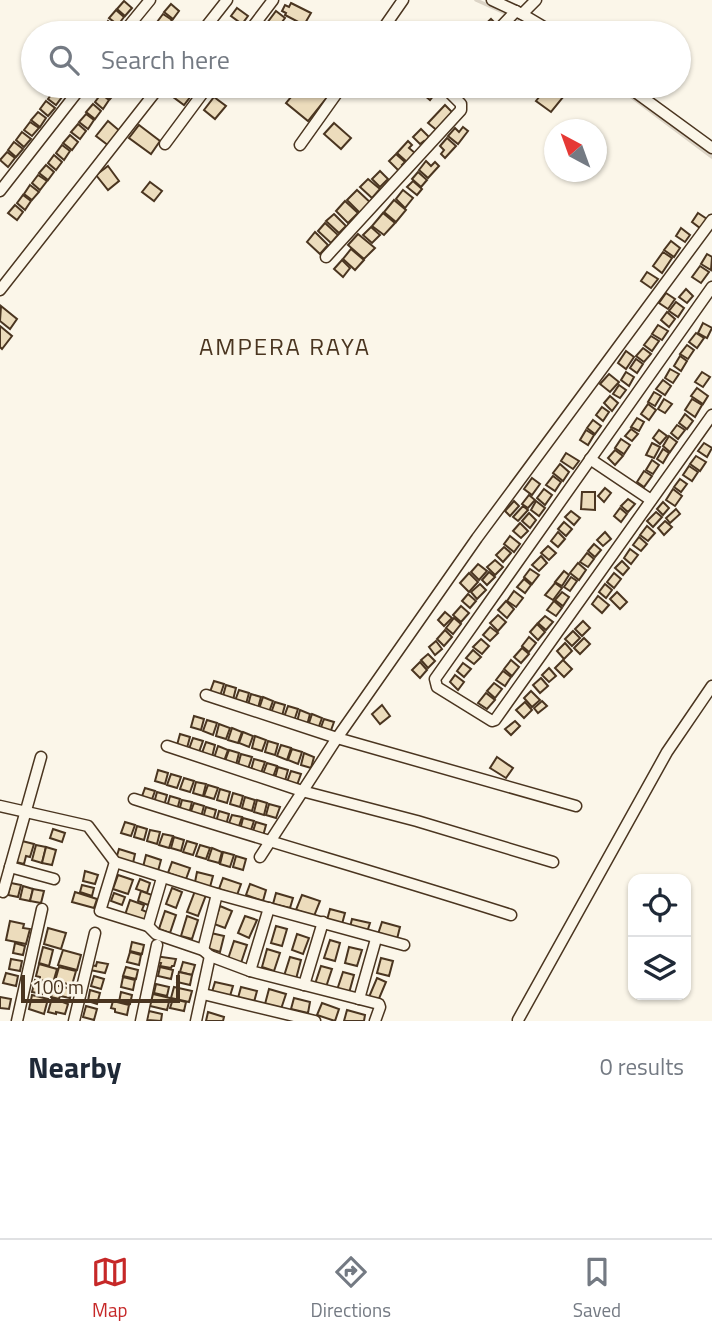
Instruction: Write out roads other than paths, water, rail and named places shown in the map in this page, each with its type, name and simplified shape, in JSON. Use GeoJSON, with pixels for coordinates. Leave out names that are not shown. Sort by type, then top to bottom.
{"type":"FeatureCollection","features":[{"type":"Feature","properties":{"kind":"street"},"geometry":{"type":"LineString","coordinates":[[133,21],[150,0]]}},
{"type":"Feature","properties":{"kind":"street"},"geometry":{"type":"LineString","coordinates":[[210,21],[227,0]]}},
{"type":"Feature","properties":{"kind":"street"},"geometry":{"type":"LineString","coordinates":[[257,21],[272,0]]}},
{"type":"Feature","properties":{"kind":"street"},"geometry":{"type":"LineString","coordinates":[[388,21],[403,0]]}},
{"type":"Feature","properties":{"kind":"street"},"geometry":{"type":"LineString","coordinates":[[492,0],[534,21]]}},
{"type":"Feature","properties":{"kind":"street"},"geometry":{"type":"LineString","coordinates":[[509,21],[536,0]]}},
{"type":"Feature","properties":{"kind":"street"},"geometry":{"type":"LineString","coordinates":[[0,191],[73,98]]}},
{"type":"Feature","properties":{"kind":"street"},"geometry":{"type":"LineString","coordinates":[[0,290],[151,98]]}},
{"type":"Feature","properties":{"kind":"street"},"geometry":{"type":"LineString","coordinates":[[165,144],[199,98]]}},
{"type":"Feature","properties":{"kind":"street"},"geometry":{"type":"LineString","coordinates":[[300,145],[333,98]]}},
{"type":"Feature","properties":{"kind":"street"},"geometry":{"type":"LineString","coordinates":[[326,257],[461,110],[461,104],[455,98]]}},
{"type":"Feature","properties":{"kind":"street"},"geometry":{"type":"LineString","coordinates":[[644,98],[710,143]]}},
{"type":"Feature","properties":{"kind":"street"},"geometry":{"type":"LineString","coordinates":[[260,857],[337,738],[477,538],[712,220]]}},
{"type":"Feature","properties":{"kind":"street"},"geometry":{"type":"LineString","coordinates":[[712,287],[435,679],[437,687],[492,721],[495,720],[712,415]]}},
{"type":"Feature","properties":{"kind":"street"},"geometry":{"type":"LineString","coordinates":[[590,460],[651,500]]}},
{"type":"Feature","properties":{"kind":"street"},"geometry":{"type":"LineString","coordinates":[[518,1020],[667,752],[712,686]]}},
{"type":"Feature","properties":{"kind":"street"},"geometry":{"type":"LineString","coordinates":[[206,695],[337,738],[576,806]]}},
{"type":"Feature","properties":{"kind":"street"},"geometry":{"type":"LineString","coordinates":[[167,746],[302,791],[417,821],[553,862]]}},
{"type":"Feature","properties":{"kind":"street"},"geometry":{"type":"LineString","coordinates":[[4,892],[41,757]]}},
{"type":"Feature","properties":{"kind":"street"},"geometry":{"type":"LineString","coordinates":[[134,799],[511,915]]}},
{"type":"Feature","properties":{"kind":"street"},"geometry":{"type":"LineString","coordinates":[[0,806],[88,826],[115,862],[217,894],[404,946]]}},
{"type":"Feature","properties":{"kind":"street"},"geometry":{"type":"LineString","coordinates":[[115,862],[100,911],[149,926],[156,934],[250,971],[379,1004],[375,1021]]}},
{"type":"Feature","properties":{"kind":"street"},"geometry":{"type":"LineString","coordinates":[[10,867],[54,879]]}},
{"type":"Feature","properties":{"kind":"street"},"geometry":{"type":"LineString","coordinates":[[149,926],[162,878]]}},
{"type":"Feature","properties":{"kind":"street"},"geometry":{"type":"LineString","coordinates":[[195,1021],[203,994],[206,953],[217,894]]}},
{"type":"Feature","properties":{"kind":"street"},"geometry":{"type":"LineString","coordinates":[[250,971],[269,908]]}},
{"type":"Feature","properties":{"kind":"street"},"geometry":{"type":"LineString","coordinates":[[17,1021],[42,909]]}},
{"type":"Feature","properties":{"kind":"street"},"geometry":{"type":"LineString","coordinates":[[303,985],[323,922]]}},
{"type":"Feature","properties":{"kind":"street"},"geometry":{"type":"LineString","coordinates":[[74,1021],[95,933]]}},
{"type":"Feature","properties":{"kind":"street"},"geometry":{"type":"LineString","coordinates":[[359,999],[376,939]]}},
{"type":"Feature","properties":{"kind":"street"},"geometry":{"type":"LineString","coordinates":[[141,1021],[157,945]]}},
{"type":"Feature","properties":{"kind":"street"},"geometry":{"type":"LineString","coordinates":[[203,994],[315,1021]]}},
{"type":"Feature","properties":{"kind":"waterway"},"geometry":{"type":"LineString","coordinates":[[476,0],[507,14]]}},
{"type":"Feature","properties":{"kind":"waterway"},"geometry":{"type":"LineString","coordinates":[[633,98],[712,157]]}},
{"type":"Feature","properties":{"kind":"district","name":"AMPERA RAYA"},"geometry":{"type":"Point","coordinates":[285,346]}}]}
